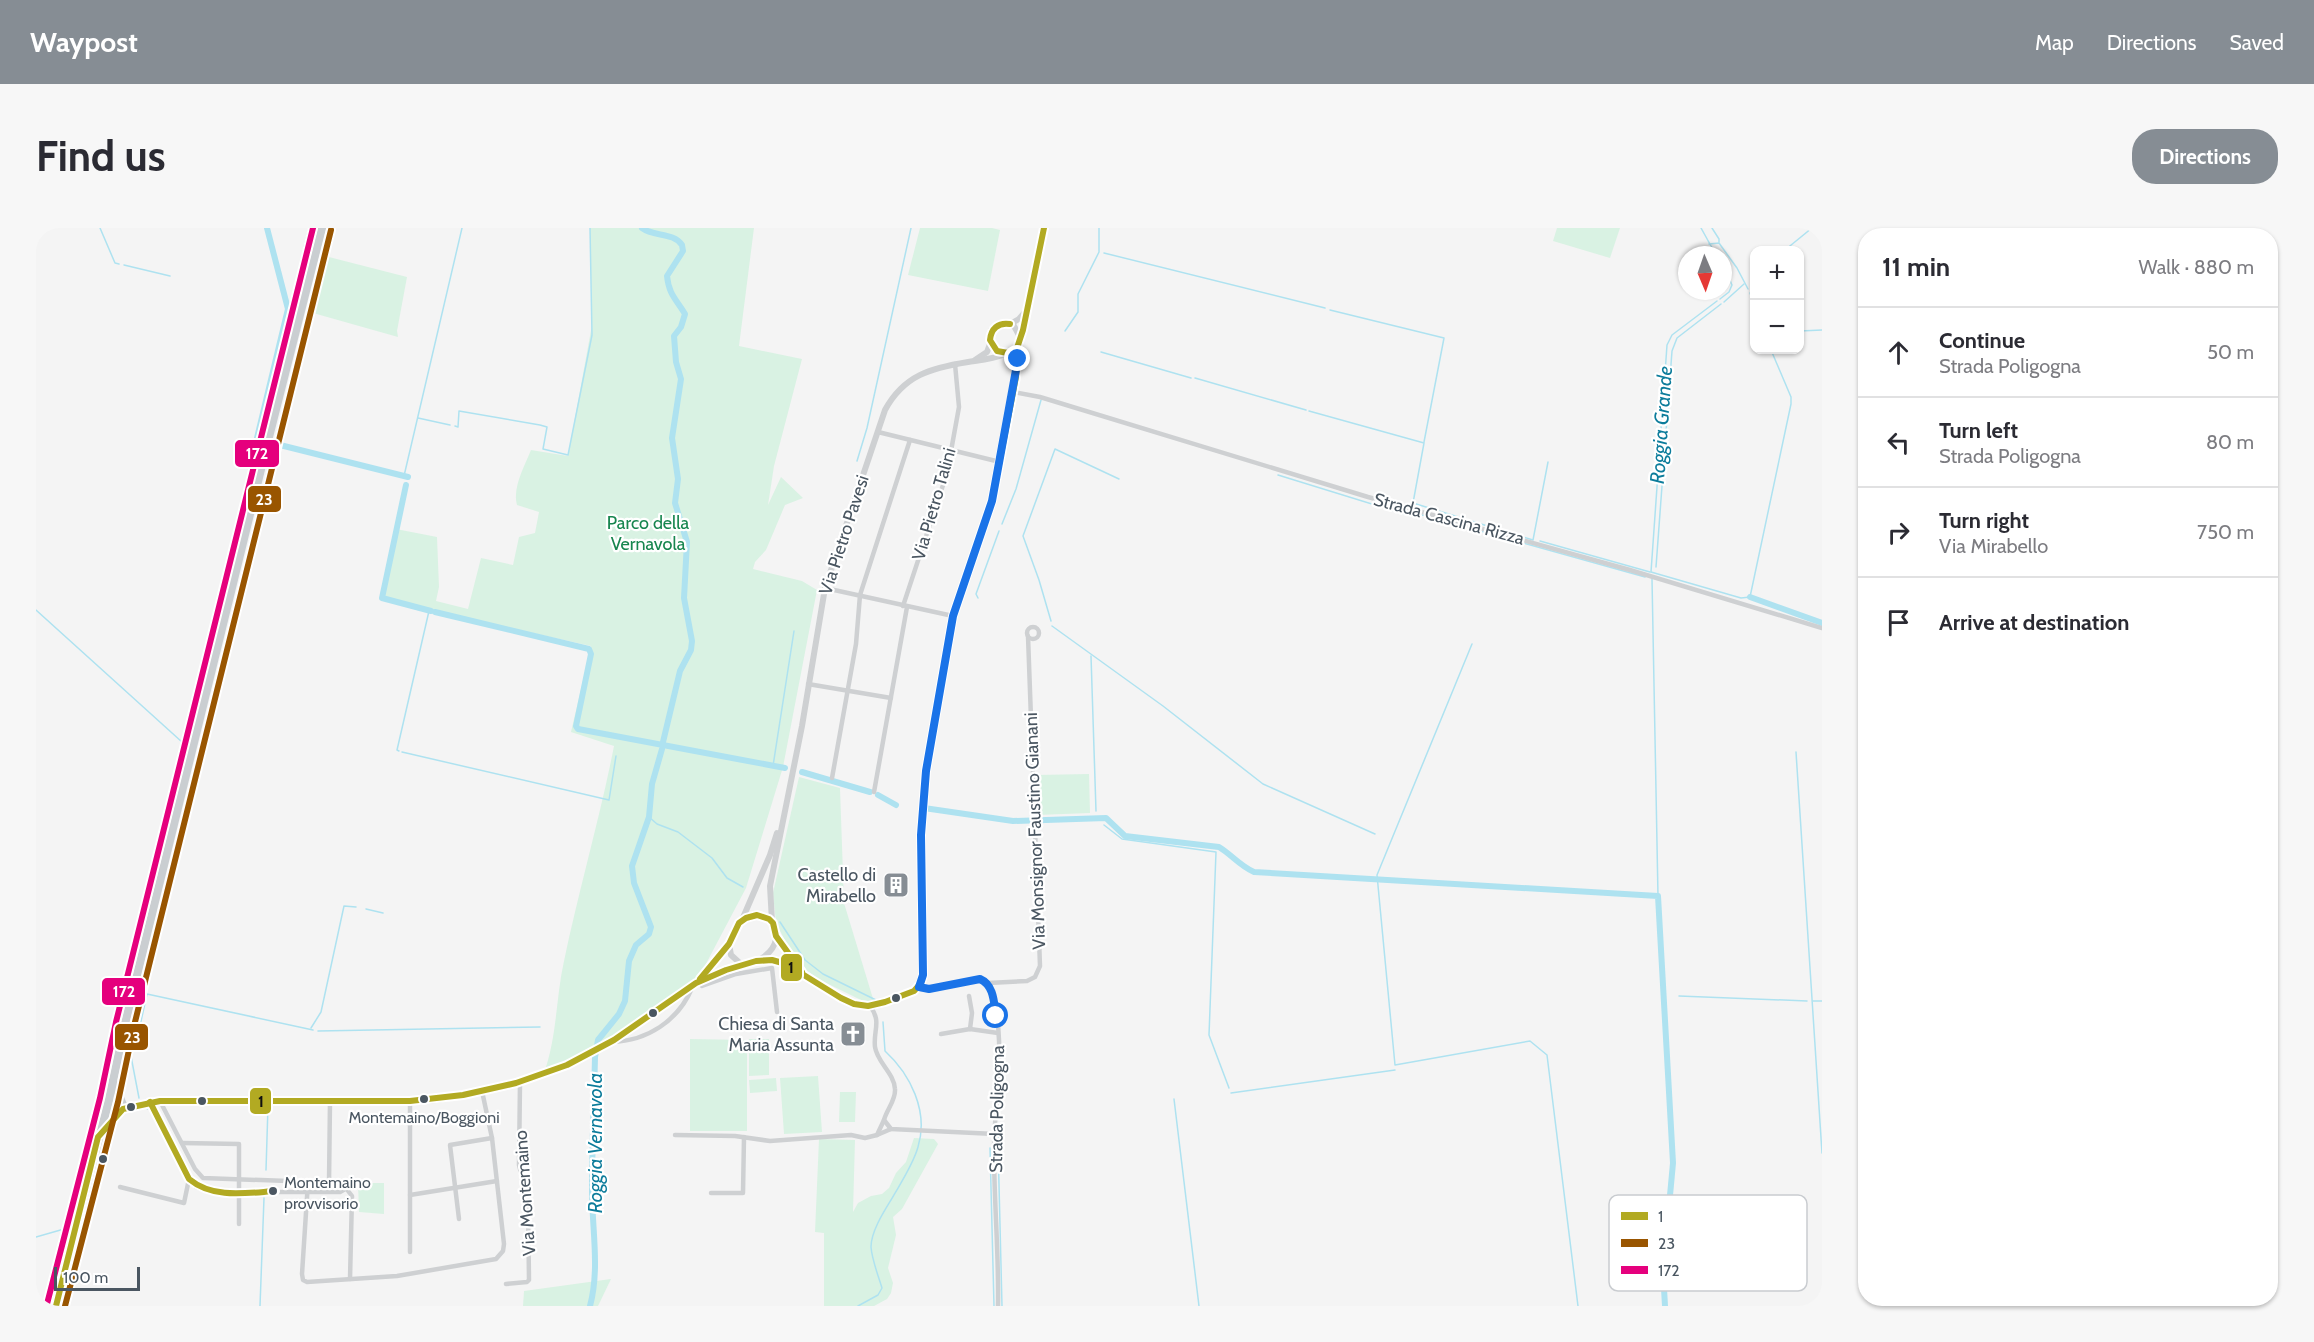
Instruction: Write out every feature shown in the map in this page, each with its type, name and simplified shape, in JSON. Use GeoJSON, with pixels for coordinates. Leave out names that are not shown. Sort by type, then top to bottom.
{"type":"FeatureCollection","features":[{"type":"Feature","properties":{"kind":"main road"},"geometry":{"type":"LineString","coordinates":[[56,1306],[108,1104],[258,478],[322,228]]}},
{"type":"Feature","properties":{"kind":"main road"},"geometry":{"type":"LineString","coordinates":[[112,1081],[121,1106]]}},
{"type":"Feature","properties":{"kind":"main road"},"geometry":{"type":"LineString","coordinates":[[108,1104],[113,1098],[121,1106]]}},
{"type":"Feature","properties":{"kind":"main road"},"geometry":{"type":"LineString","coordinates":[[108,1104],[112,1114],[121,1106]]}},
{"type":"Feature","properties":{"kind":"main road"},"geometry":{"type":"LineString","coordinates":[[98,1137],[121,1106]]}},
{"type":"Feature","properties":{"kind":"street"},"geometry":{"type":"LineString","coordinates":[[121,1106],[159,1101],[435,1100],[482,1091],[520,1082],[593,1052],[698,985],[742,965],[779,962],[800,971],[826,989],[854,1004],[870,1006],[914,992],[919,987],[923,975],[922,803],[953,616],[992,501],[1016,377],[1017,348],[1028,309],[1044,228]]}},
{"type":"Feature","properties":{"kind":"street"},"geometry":{"type":"LineString","coordinates":[[1016,377],[1015,364],[1007,354],[996,351],[990,344],[989,336],[993,327],[1000,323],[1010,324],[1019,320],[1028,309]]}},
{"type":"Feature","properties":{"kind":"street"},"geometry":{"type":"LineString","coordinates":[[1010,324],[1017,329],[1020,337]]}},
{"type":"Feature","properties":{"kind":"street"},"geometry":{"type":"LineString","coordinates":[[972,362],[984,356],[990,344]]}},
{"type":"Feature","properties":{"kind":"street"},"geometry":{"type":"LineString","coordinates":[[1007,354],[1017,348]]}},
{"type":"Feature","properties":{"kind":"street","name":"Via Pietro Pavesi"},"geometry":{"type":"LineString","coordinates":[[773,924],[770,886],[825,588],[889,402],[904,384],[933,369],[997,358],[1007,354]]}},
{"type":"Feature","properties":{"kind":"street","name":"Via Pietro Talini"},"geometry":{"type":"LineString","coordinates":[[874,792],[905,606],[947,473],[959,407],[955,364]]}},
{"type":"Feature","properties":{"kind":"street","name":"Strada Cascina Rizza"},"geometry":{"type":"LineString","coordinates":[[1013,392],[1040,397],[1368,497],[1652,576],[1822,628]]}},
{"type":"Feature","properties":{"kind":"street"},"geometry":{"type":"LineString","coordinates":[[878,432],[1000,462]]}},
{"type":"Feature","properties":{"kind":"street"},"geometry":{"type":"LineString","coordinates":[[832,778],[856,644],[860,595],[910,440]]}},
{"type":"Feature","properties":{"kind":"street"},"geometry":{"type":"LineString","coordinates":[[825,588],[953,616]]}},
{"type":"Feature","properties":{"kind":"street","name":"Via Monsignor Faustino Gianani"},"geometry":{"type":"LineString","coordinates":[[988,983],[1027,981],[1035,977],[1040,966],[1028,636]]}},
{"type":"Feature","properties":{"kind":"street"},"geometry":{"type":"LineString","coordinates":[[808,684],[891,698]]}},
{"type":"Feature","properties":{"kind":"street","name":"Via Pietro Pavesi"},"geometry":{"type":"LineString","coordinates":[[742,920],[770,855],[787,801]]}},
{"type":"Feature","properties":{"kind":"street"},"geometry":{"type":"LineString","coordinates":[[612,1042],[624,1041],[658,1030],[698,985],[729,944],[742,920],[757,915],[769,919],[777,936],[800,971]]}},
{"type":"Feature","properties":{"kind":"street"},"geometry":{"type":"LineString","coordinates":[[698,985],[736,974],[754,965],[771,950],[777,936]]}},
{"type":"Feature","properties":{"kind":"street"},"geometry":{"type":"LineString","coordinates":[[729,944],[731,955],[742,965]]}},
{"type":"Feature","properties":{"kind":"street"},"geometry":{"type":"LineString","coordinates":[[754,965],[772,968],[777,1012]]}},
{"type":"Feature","properties":{"kind":"street"},"geometry":{"type":"LineString","coordinates":[[919,987],[929,989],[980,979],[988,983]]}},
{"type":"Feature","properties":{"kind":"street","name":"Strada Poligogna"},"geometry":{"type":"LineString","coordinates":[[988,983],[998,1033],[995,1134],[998,1306]]}},
{"type":"Feature","properties":{"kind":"street"},"geometry":{"type":"LineString","coordinates":[[969,996],[972,1013],[970,1029]]}},
{"type":"Feature","properties":{"kind":"street"},"geometry":{"type":"LineString","coordinates":[[870,1006],[875,1013],[877,1026],[875,1048],[893,1081],[896,1092],[877,1135]]}},
{"type":"Feature","properties":{"kind":"street"},"geometry":{"type":"LineString","coordinates":[[941,1034],[970,1029],[998,1033]]}},
{"type":"Feature","properties":{"kind":"street","name":"Via Montemaino"},"geometry":{"type":"LineString","coordinates":[[506,1284],[529,1280],[528,1200],[519,1165],[520,1082]]}},
{"type":"Feature","properties":{"kind":"street"},"geometry":{"type":"LineString","coordinates":[[308,1182],[303,1280],[397,1276],[467,1265],[500,1257],[504,1244],[492,1138],[482,1091]]}},
{"type":"Feature","properties":{"kind":"street"},"geometry":{"type":"LineString","coordinates":[[159,1101],[195,1169],[203,1178],[342,1183],[352,1196],[350,1279]]}},
{"type":"Feature","properties":{"kind":"street"},"geometry":{"type":"LineString","coordinates":[[329,1183],[330,1101]]}},
{"type":"Feature","properties":{"kind":"street"},"geometry":{"type":"LineString","coordinates":[[410,1101],[410,1252]]}},
{"type":"Feature","properties":{"kind":"street"},"geometry":{"type":"LineString","coordinates":[[148,1103],[189,1179],[196,1187],[210,1192],[340,1192],[347,1188]]}},
{"type":"Feature","properties":{"kind":"street"},"geometry":{"type":"LineString","coordinates":[[884,1120],[891,1129]]}},
{"type":"Feature","properties":{"kind":"street"},"geometry":{"type":"LineString","coordinates":[[675,1135],[744,1137],[770,1141],[851,1135],[865,1138],[891,1129],[995,1134]]}},
{"type":"Feature","properties":{"kind":"street"},"geometry":{"type":"LineString","coordinates":[[711,1192],[743,1193],[744,1137]]}},
{"type":"Feature","properties":{"kind":"street"},"geometry":{"type":"LineString","coordinates":[[459,1219],[450,1145],[492,1138]]}},
{"type":"Feature","properties":{"kind":"street"},"geometry":{"type":"LineString","coordinates":[[182,1143],[239,1144],[238,1224]]}},
{"type":"Feature","properties":{"kind":"street"},"geometry":{"type":"LineString","coordinates":[[120,1187],[184,1203],[189,1179]]}},
{"type":"Feature","properties":{"kind":"street"},"geometry":{"type":"LineString","coordinates":[[275,1181],[275,1191]]}},
{"type":"Feature","properties":{"kind":"street"},"geometry":{"type":"LineString","coordinates":[[410,1195],[497,1181]]}},
{"type":"Feature","properties":{"kind":"green space","name":"Parco della Vernavola"},"geometry":{"type":"Polygon","coordinates":[[[590,228],[754,228],[739,346],[802,359],[774,466],[768,505],[781,477],[803,498],[785,505],[766,550],[755,562],[753,569],[802,581],[817,590],[783,767],[746,888],[699,977],[610,1040],[579,1057],[545,1070],[552,1043],[564,961],[614,746],[571,732],[591,646],[380,599],[396,529],[437,537],[439,587],[436,601],[468,609],[481,558],[513,565],[519,537],[535,533],[539,512],[517,505],[516,491],[531,450],[568,456],[592,325],[590,228]]]}},
{"type":"Feature","properties":{"kind":"green space"},"geometry":{"type":"Polygon","coordinates":[[[920,228],[1000,230],[988,291],[908,275],[920,228]]]}},
{"type":"Feature","properties":{"kind":"green space"},"geometry":{"type":"Polygon","coordinates":[[[1557,228],[1620,228],[1610,258],[1553,241],[1557,228]]]}},
{"type":"Feature","properties":{"kind":"green space"},"geometry":{"type":"Polygon","coordinates":[[[325,256],[407,277],[397,331],[398,337],[313,313],[325,256]]]}},
{"type":"Feature","properties":{"kind":"green space"},"geometry":{"type":"Polygon","coordinates":[[[1089,774],[1090,813],[1037,815],[1036,775],[1089,774]]]}},
{"type":"Feature","properties":{"kind":"green space"},"geometry":{"type":"Polygon","coordinates":[[[799,777],[840,788],[844,903],[874,1002],[861,1000],[818,979],[796,962],[776,923],[773,893],[799,777]]]}},
{"type":"Feature","properties":{"kind":"green space"},"geometry":{"type":"Polygon","coordinates":[[[690,1039],[747,1040],[747,1131],[690,1131],[690,1039]]]}},
{"type":"Feature","properties":{"kind":"green space"},"geometry":{"type":"Polygon","coordinates":[[[749,1039],[769,1039],[769,1075],[749,1076],[749,1039]]]}},
{"type":"Feature","properties":{"kind":"green space"},"geometry":{"type":"Polygon","coordinates":[[[818,1076],[822,1132],[784,1134],[780,1078],[818,1076]]]}},
{"type":"Feature","properties":{"kind":"green space"},"geometry":{"type":"Polygon","coordinates":[[[776,1078],[777,1091],[750,1093],[749,1080],[776,1078]]]}},
{"type":"Feature","properties":{"kind":"green space"},"geometry":{"type":"Polygon","coordinates":[[[840,1092],[856,1092],[855,1122],[839,1122],[840,1092]]]}},
{"type":"Feature","properties":{"kind":"green space"},"geometry":{"type":"Polygon","coordinates":[[[914,1138],[934,1139],[938,1144],[902,1209],[893,1217],[896,1235],[888,1268],[893,1283],[891,1293],[887,1299],[874,1306],[824,1306],[824,1233],[815,1232],[819,1139],[855,1140],[853,1212],[858,1203],[871,1196],[882,1194],[889,1188],[896,1173],[906,1162],[914,1138]]]}},
{"type":"Feature","properties":{"kind":"green space"},"geometry":{"type":"Polygon","coordinates":[[[358,1183],[384,1183],[384,1214],[359,1212],[358,1183]]]}},
{"type":"Feature","properties":{"kind":"green space"},"geometry":{"type":"Polygon","coordinates":[[[611,1279],[598,1306],[523,1306],[524,1291],[611,1279]]]}},
{"type":"Feature","properties":{"kind":"waterway"},"geometry":{"type":"LineString","coordinates":[[100,228],[115,263],[119,264]]}},
{"type":"Feature","properties":{"kind":"waterway"},"geometry":{"type":"LineString","coordinates":[[263,440],[257,438],[288,309],[267,228]]}},
{"type":"Feature","properties":{"kind":"waterway"},"geometry":{"type":"LineString","coordinates":[[304,247],[309,228]]}},
{"type":"Feature","properties":{"kind":"waterway"},"geometry":{"type":"LineString","coordinates":[[404,476],[462,228]]}},
{"type":"Feature","properties":{"kind":"waterway"},"geometry":{"type":"LineString","coordinates":[[455,426],[458,427],[459,411],[540,425],[547,427],[543,449],[568,455],[592,335],[590,228]]}},
{"type":"Feature","properties":{"kind":"waterway","name":"Roggia Vernavola"},"geometry":{"type":"LineString","coordinates":[[642,228],[674,238],[682,245],[683,251],[667,276],[671,292],[685,314],[681,327],[674,336],[676,362],[681,379],[672,438],[678,479],[675,503],[687,542],[684,598],[692,641],[691,650],[680,671],[663,742]]}},
{"type":"Feature","properties":{"kind":"waterway"},"geometry":{"type":"LineString","coordinates":[[857,461],[867,428],[911,228]]}},
{"type":"Feature","properties":{"kind":"waterway"},"geometry":{"type":"LineString","coordinates":[[1065,331],[1078,312],[1078,294],[1099,252],[1099,228]]}},
{"type":"Feature","properties":{"kind":"waterway","name":"Roggia Grande"},"geometry":{"type":"LineString","coordinates":[[1701,228],[1711,246]]}},
{"type":"Feature","properties":{"kind":"waterway"},"geometry":{"type":"LineString","coordinates":[[1712,228],[1719,242]]}},
{"type":"Feature","properties":{"kind":"waterway"},"geometry":{"type":"LineString","coordinates":[[1790,246],[1812,228]]}},
{"type":"Feature","properties":{"kind":"waterway"},"geometry":{"type":"LineString","coordinates":[[1709,244],[1719,243],[1737,268],[1748,289]]}},
{"type":"Feature","properties":{"kind":"waterway"},"geometry":{"type":"LineString","coordinates":[[1104,253],[1325,308]]}},
{"type":"Feature","properties":{"kind":"waterway"},"geometry":{"type":"LineString","coordinates":[[124,265],[170,276]]}},
{"type":"Feature","properties":{"kind":"waterway"},"geometry":{"type":"LineString","coordinates":[[1724,302],[1744,284]]}},
{"type":"Feature","properties":{"kind":"waterway","name":"Roggia Grande"},"geometry":{"type":"LineString","coordinates":[[1717,301],[1672,335],[1667,345],[1651,572],[1741,598],[1750,597],[1791,404],[1791,397],[1773,354]]}},
{"type":"Feature","properties":{"kind":"waterway"},"geometry":{"type":"LineString","coordinates":[[1656,567],[1672,351],[1677,338],[1721,304]]}},
{"type":"Feature","properties":{"kind":"waterway"},"geometry":{"type":"LineString","coordinates":[[1330,310],[1444,338],[1424,442]]}},
{"type":"Feature","properties":{"kind":"waterway"},"geometry":{"type":"LineString","coordinates":[[274,444],[306,317]]}},
{"type":"Feature","properties":{"kind":"waterway"},"geometry":{"type":"LineString","coordinates":[[1804,331],[1822,330]]}},
{"type":"Feature","properties":{"kind":"waterway"},"geometry":{"type":"LineString","coordinates":[[1101,352],[1191,378]]}},
{"type":"Feature","properties":{"kind":"waterway"},"geometry":{"type":"LineString","coordinates":[[1195,378],[1306,410]]}},
{"type":"Feature","properties":{"kind":"waterway"},"geometry":{"type":"LineString","coordinates":[[1002,524],[1016,489],[1041,400]]}},
{"type":"Feature","properties":{"kind":"waterway"},"geometry":{"type":"LineString","coordinates":[[1309,411],[1424,443],[1413,503],[1533,540],[1548,462]]}},
{"type":"Feature","properties":{"kind":"waterway"},"geometry":{"type":"LineString","coordinates":[[418,418],[450,425]]}},
{"type":"Feature","properties":{"kind":"waterway"},"geometry":{"type":"LineString","coordinates":[[182,746],[257,438]]}},
{"type":"Feature","properties":{"kind":"waterway"},"geometry":{"type":"LineString","coordinates":[[272,443],[408,477]]}},
{"type":"Feature","properties":{"kind":"waterway"},"geometry":{"type":"LineString","coordinates":[[1051,621],[1023,536],[1055,449],[1119,479]]}},
{"type":"Feature","properties":{"kind":"waterway"},"geometry":{"type":"LineString","coordinates":[[139,1098],[129,1046],[272,451]]}},
{"type":"Feature","properties":{"kind":"waterway"},"geometry":{"type":"LineString","coordinates":[[1278,475],[1414,517],[1423,515],[1645,577]]}},
{"type":"Feature","properties":{"kind":"waterway"},"geometry":{"type":"LineString","coordinates":[[406,485],[382,598],[431,611]]}},
{"type":"Feature","properties":{"kind":"waterway"},"geometry":{"type":"LineString","coordinates":[[978,598],[976,594],[999,531]]}},
{"type":"Feature","properties":{"kind":"waterway","name":"Roggia Grande"},"geometry":{"type":"LineString","coordinates":[[1540,541],[1650,572]]}},
{"type":"Feature","properties":{"kind":"waterway"},"geometry":{"type":"LineString","coordinates":[[1652,579],[1658,896]]}},
{"type":"Feature","properties":{"kind":"waterway","name":"Roggia Grande"},"geometry":{"type":"LineString","coordinates":[[1750,597],[1822,623]]}},
{"type":"Feature","properties":{"kind":"waterway"},"geometry":{"type":"LineString","coordinates":[[36,610],[182,742]]}},
{"type":"Feature","properties":{"kind":"waterway"},"geometry":{"type":"LineString","coordinates":[[399,751],[397,750],[429,611]]}},
{"type":"Feature","properties":{"kind":"waterway"},"geometry":{"type":"LineString","coordinates":[[435,612],[589,649],[591,654],[576,726],[578,729],[785,768]]}},
{"type":"Feature","properties":{"kind":"waterway"},"geometry":{"type":"LineString","coordinates":[[1052,626],[1163,706],[1263,784],[1375,834]]}},
{"type":"Feature","properties":{"kind":"waterway"},"geometry":{"type":"LineString","coordinates":[[773,766],[794,631]]}},
{"type":"Feature","properties":{"kind":"waterway"},"geometry":{"type":"LineString","coordinates":[[1472,644],[1377,875],[1395,1065],[1530,1041],[1547,1055],[1578,1306]]}},
{"type":"Feature","properties":{"kind":"waterway"},"geometry":{"type":"LineString","coordinates":[[1091,656],[1096,811]]}},
{"type":"Feature","properties":{"kind":"waterway","name":"Roggia Vernavola"},"geometry":{"type":"LineString","coordinates":[[590,1306],[595,1278],[592,1191],[595,1057],[598,1040],[619,1014],[625,1001],[629,961],[636,945],[649,934],[651,927],[634,883],[632,866],[649,817],[652,784],[662,749]]}},
{"type":"Feature","properties":{"kind":"waterway"},"geometry":{"type":"LineString","coordinates":[[160,837],[180,751]]}},
{"type":"Feature","properties":{"kind":"waterway"},"geometry":{"type":"LineString","coordinates":[[402,752],[609,800],[616,756]]}},
{"type":"Feature","properties":{"kind":"waterway"},"geometry":{"type":"LineString","coordinates":[[1796,752],[1822,1153]]}},
{"type":"Feature","properties":{"kind":"waterway"},"geometry":{"type":"LineString","coordinates":[[802,772],[870,792]]}},
{"type":"Feature","properties":{"kind":"waterway"},"geometry":{"type":"LineString","coordinates":[[878,795],[896,805]]}},
{"type":"Feature","properties":{"kind":"waterway"},"geometry":{"type":"LineString","coordinates":[[924,808],[1013,821],[1106,818],[1125,836],[1219,847],[1254,872],[1658,896],[1673,1163],[1670,1195]]}},
{"type":"Feature","properties":{"kind":"waterway"},"geometry":{"type":"LineString","coordinates":[[649,817],[657,824],[678,832],[712,858],[727,878],[743,887]]}},
{"type":"Feature","properties":{"kind":"waterway"},"geometry":{"type":"LineString","coordinates":[[1104,825],[1122,839],[1216,852],[1209,1035],[1229,1088]]}},
{"type":"Feature","properties":{"kind":"waterway"},"geometry":{"type":"LineString","coordinates":[[102,1099],[98,1091],[148,889]]}},
{"type":"Feature","properties":{"kind":"waterway"},"geometry":{"type":"LineString","coordinates":[[311,1028],[321,1012],[344,906],[356,907]]}},
{"type":"Feature","properties":{"kind":"waterway"},"geometry":{"type":"LineString","coordinates":[[366,909],[383,913]]}},
{"type":"Feature","properties":{"kind":"waterway"},"geometry":{"type":"LineString","coordinates":[[780,922],[805,960],[823,974],[878,1001]]}},
{"type":"Feature","properties":{"kind":"waterway"},"geometry":{"type":"LineString","coordinates":[[130,1046],[136,1044],[147,994],[313,1030]]}},
{"type":"Feature","properties":{"kind":"waterway"},"geometry":{"type":"LineString","coordinates":[[1679,996],[1807,1001]]}},
{"type":"Feature","properties":{"kind":"waterway"},"geometry":{"type":"LineString","coordinates":[[1813,1001],[1822,1001]]}},
{"type":"Feature","properties":{"kind":"waterway"},"geometry":{"type":"LineString","coordinates":[[858,1306],[878,1295],[882,1288],[871,1247],[873,1235],[913,1161],[921,1133],[921,1120],[915,1094],[902,1071],[885,1051],[883,1022]]}},
{"type":"Feature","properties":{"kind":"waterway"},"geometry":{"type":"LineString","coordinates":[[318,1031],[540,1027]]}},
{"type":"Feature","properties":{"kind":"waterway"},"geometry":{"type":"LineString","coordinates":[[1231,1093],[1395,1070]]}},
{"type":"Feature","properties":{"kind":"waterway"},"geometry":{"type":"LineString","coordinates":[[1174,1099],[1199,1306]]}},
{"type":"Feature","properties":{"kind":"waterway"},"geometry":{"type":"LineString","coordinates":[[266,1170],[268,1106]]}},
{"type":"Feature","properties":{"kind":"waterway"},"geometry":{"type":"LineString","coordinates":[[999,1124],[1002,1306]]}},
{"type":"Feature","properties":{"kind":"waterway"},"geometry":{"type":"LineString","coordinates":[[990,1148],[994,1306]]}},
{"type":"Feature","properties":{"kind":"waterway"},"geometry":{"type":"LineString","coordinates":[[67,1293],[95,1180]]}},
{"type":"Feature","properties":{"kind":"waterway"},"geometry":{"type":"LineString","coordinates":[[260,1306],[264,1198]]}},
{"type":"Feature","properties":{"kind":"waterway"},"geometry":{"type":"LineString","coordinates":[[36,1237],[64,1229],[66,1233],[48,1306]]}},
{"type":"Feature","properties":{"kind":"waterway"},"geometry":{"type":"LineString","coordinates":[[1664,1291],[1665,1306]]}},
{"type":"Feature","properties":{"kind":"transit line","name":"172"},"geometry":{"type":"LineString","coordinates":[[47,1304],[100,1098],[116,1022],[313,228]]}},
{"type":"Feature","properties":{"kind":"transit line","name":"1"},"geometry":{"type":"LineString","coordinates":[[56,1306],[98,1137],[123,1109],[160,1101],[410,1101],[463,1095],[516,1083],[567,1065],[614,1040],[696,983],[726,970],[756,961],[772,960],[786,964],[854,1004],[868,1006],[914,991],[921,983],[923,975],[921,835],[926,771],[953,616],[992,501],[1016,377],[1017,348],[1023,330],[1044,228]]}},
{"type":"Feature","properties":{"kind":"transit line","name":"23"},"geometry":{"type":"LineString","coordinates":[[65,1306],[118,1102],[134,1026],[331,230]]}},
{"type":"Feature","properties":{"kind":"transit line","name":"1"},"geometry":{"type":"LineString","coordinates":[[1008,353],[997,351],[990,340],[996,327],[1010,324]]}},
{"type":"Feature","properties":{"kind":"transit line","name":"1"},"geometry":{"type":"LineString","coordinates":[[700,979],[729,944],[739,923],[757,915],[773,923],[776,936],[802,972]]}},
{"type":"Feature","properties":{"kind":"transit line","name":"1"},"geometry":{"type":"LineString","coordinates":[[150,1102],[189,1179],[208,1190],[219,1192],[275,1191]]}},
{"type":"Feature","properties":{"kind":"place","name":"Castello di Mirabello"},"geometry":{"type":"Point","coordinates":[896,885]}},
{"type":"Feature","properties":{"kind":"place","name":"Chiesa di Santa Maria Assunta"},"geometry":{"type":"Point","coordinates":[853,1034]}},
{"type":"Feature","properties":{"kind":"place","name":"Montemaino/Boggioni"},"geometry":{"type":"Point","coordinates":[424,1099]}},
{"type":"Feature","properties":{"kind":"place","name":"Montemaino provvisorio"},"geometry":{"type":"Point","coordinates":[273,1191]}},
{"type":"Feature","properties":{"kind":"route"},"geometry":{"type":"LineString","coordinates":[[996,1016],[988,983],[980,979],[929,989],[919,987],[923,975],[922,803],[953,616],[992,501],[1018,359]]}}]}
